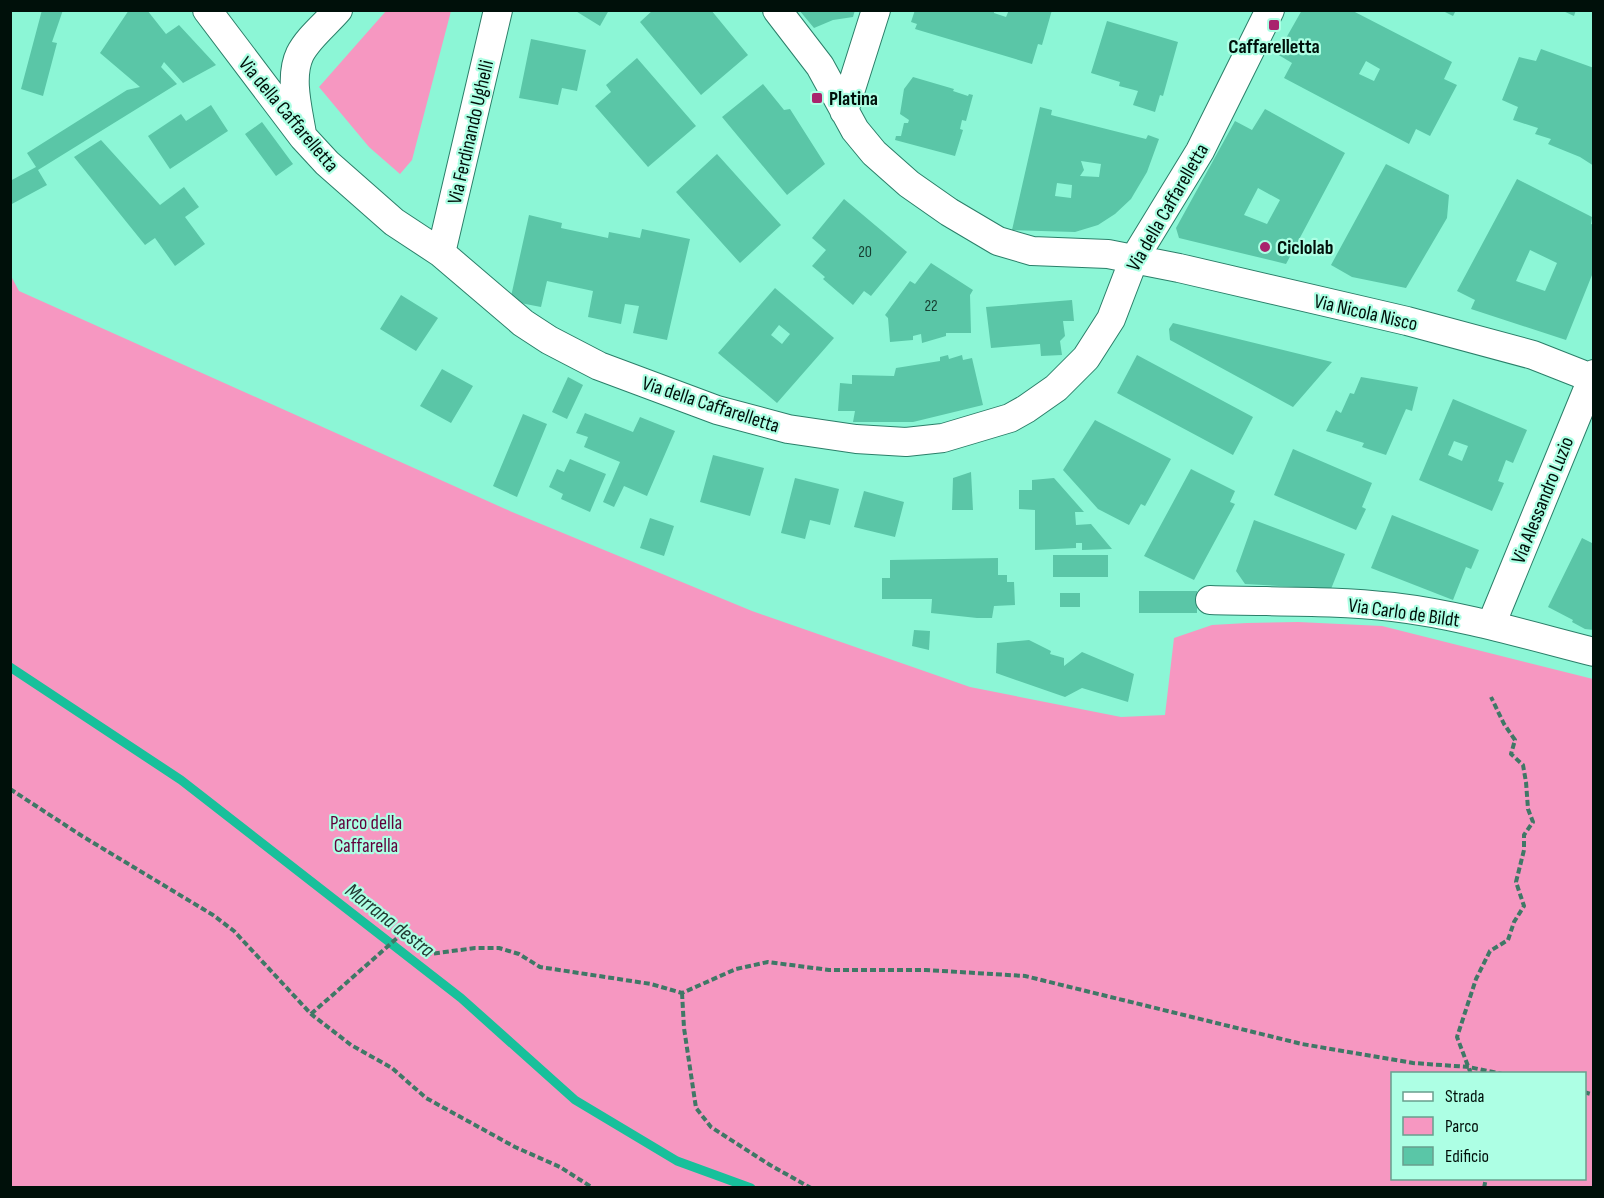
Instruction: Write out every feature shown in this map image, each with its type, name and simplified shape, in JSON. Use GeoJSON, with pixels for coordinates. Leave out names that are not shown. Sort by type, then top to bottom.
{"type":"FeatureCollection","features":[{"type":"Feature","properties":{"kind":"street","name":"Via della Caffarelletta"},"geometry":{"type":"LineString","coordinates":[[207,10],[303,137],[327,163],[394,222],[441,253],[523,323],[571,352],[625,376],[717,410],[788,429],[856,439],[906,442],[942,438],[993,424],[1026,409],[1056,388],[1076,370],[1111,319],[1134,259],[1200,151],[1270,10]]}},
{"type":"Feature","properties":{"kind":"street"},"geometry":{"type":"LineString","coordinates":[[303,137],[295,83],[297,62],[304,47],[338,10]]}},
{"type":"Feature","properties":{"kind":"street","name":"Via Ferdinando Ughelli"},"geometry":{"type":"LineString","coordinates":[[441,253],[498,10]]}},
{"type":"Feature","properties":{"kind":"street","name":"Via Nicola Nisco"},"geometry":{"type":"LineString","coordinates":[[777,10],[820,66],[863,142],[903,179],[949,212],[998,241],[1032,252],[1108,254],[1134,259],[1407,321],[1533,355],[1593,377]]}},
{"type":"Feature","properties":{"kind":"street"},"geometry":{"type":"LineString","coordinates":[[844,111],[876,10]]}},
{"type":"Feature","properties":{"kind":"street","name":"Via Alessandro Luzio"},"geometry":{"type":"LineString","coordinates":[[1491,625],[1593,377]]}},
{"type":"Feature","properties":{"kind":"street","name":"Via Carlo de Bildt"},"geometry":{"type":"LineString","coordinates":[[1210,600],[1366,604],[1416,610],[1491,625],[1593,652]]}},
{"type":"Feature","properties":{"kind":"path"},"geometry":{"type":"LineString","coordinates":[[1471,1072],[1457,1037],[1476,979],[1490,951],[1508,940],[1514,922],[1524,906],[1516,882],[1524,850],[1524,835],[1533,822],[1528,809],[1522,765],[1511,754],[1515,740],[1504,724],[1491,697]]}},
{"type":"Feature","properties":{"kind":"path"},"geometry":{"type":"LineString","coordinates":[[10,789],[81,836],[213,915],[234,931],[311,1014],[351,1045],[392,1068],[426,1098],[515,1147],[560,1167],[593,1188]]}},
{"type":"Feature","properties":{"kind":"path"},"geometry":{"type":"LineString","coordinates":[[311,1014],[404,932],[430,954],[475,948],[499,948],[519,954],[540,967],[651,984],[682,993],[736,969],[768,962],[829,970],[926,970],[1025,976],[1302,1044],[1413,1063],[1491,1072]]}},
{"type":"Feature","properties":{"kind":"path"},"geometry":{"type":"LineString","coordinates":[[682,993],[684,1028],[696,1108],[711,1127],[811,1188]]}},
{"type":"Feature","properties":{"kind":"green space"},"geometry":{"type":"Polygon","coordinates":[[[386,11],[451,11],[412,160],[400,174],[369,147],[319,87],[386,11]]]}},
{"type":"Feature","properties":{"kind":"green space","name":"Parco della Caffarella"},"geometry":{"type":"Polygon","coordinates":[[[11,276],[19,291],[512,512],[752,611],[970,687],[1121,717],[1165,715],[1174,638],[1212,625],[1298,622],[1382,626],[1593,679],[1593,1187],[11,1187],[11,276]]]}},
{"type":"Feature","properties":{"kind":"building"},"geometry":{"type":"Polygon","coordinates":[[[42,10],[63,10],[52,42],[57,43],[43,96],[21,89],[42,10]]]}},
{"type":"Feature","properties":{"kind":"building"},"geometry":{"type":"Polygon","coordinates":[[[129,10],[147,10],[166,34],[179,25],[216,65],[183,83],[164,62],[161,67],[177,84],[38,170],[47,185],[10,205],[10,181],[36,167],[27,153],[127,90],[140,87],[100,53],[129,10]]]}},
{"type":"Feature","properties":{"kind":"building"},"geometry":{"type":"Polygon","coordinates":[[[574,10],[609,10],[600,26],[574,10]]]}},
{"type":"Feature","properties":{"kind":"building"},"geometry":{"type":"Polygon","coordinates":[[[653,10],[701,10],[702,12],[711,10],[748,55],[701,95],[640,22],[653,10]]]}},
{"type":"Feature","properties":{"kind":"building"},"geometry":{"type":"Polygon","coordinates":[[[799,10],[855,10],[853,17],[833,20],[814,28],[799,10]]]}},
{"type":"Feature","properties":{"kind":"building"},"geometry":{"type":"Polygon","coordinates":[[[915,10],[994,10],[994,13],[1006,17],[1009,10],[1052,10],[1042,45],[1038,44],[1032,64],[915,29],[917,24],[911,22],[915,10]]]}},
{"type":"Feature","properties":{"kind":"building"},"geometry":{"type":"Polygon","coordinates":[[[1302,10],[1351,10],[1452,62],[1444,79],[1457,85],[1430,136],[1416,129],[1409,144],[1284,78],[1292,63],[1277,54],[1302,10]],[[1366,61],[1359,74],[1374,81],[1380,69],[1366,61]]]}},
{"type":"Feature","properties":{"kind":"building"},"geometry":{"type":"Polygon","coordinates":[[[1441,10],[1456,10],[1453,16],[1441,10]]]}},
{"type":"Feature","properties":{"kind":"building"},"geometry":{"type":"Polygon","coordinates":[[[1561,10],[1576,10],[1574,16],[1561,10]]]}},
{"type":"Feature","properties":{"kind":"building"},"geometry":{"type":"Polygon","coordinates":[[[1107,21],[1178,42],[1163,96],[1160,95],[1155,112],[1133,105],[1138,91],[1119,86],[1120,82],[1091,73],[1107,21]]]}},
{"type":"Feature","properties":{"kind":"building"},"geometry":{"type":"Polygon","coordinates":[[[531,39],[586,50],[577,91],[562,88],[558,105],[519,98],[531,39]]]}},
{"type":"Feature","properties":{"kind":"building"},"geometry":{"type":"Polygon","coordinates":[[[1541,49],[1594,68],[1594,166],[1580,157],[1548,144],[1551,139],[1535,134],[1538,128],[1513,120],[1518,107],[1502,100],[1519,57],[1536,61],[1541,49]]]}},
{"type":"Feature","properties":{"kind":"building"},"geometry":{"type":"Polygon","coordinates":[[[637,58],[696,126],[648,167],[595,106],[611,92],[606,85],[637,58]]]}},
{"type":"Feature","properties":{"kind":"building"},"geometry":{"type":"Polygon","coordinates":[[[913,77],[954,89],[953,91],[968,96],[973,95],[966,121],[962,120],[960,129],[963,130],[955,156],[895,140],[896,136],[901,136],[904,123],[908,123],[909,120],[900,114],[904,89],[913,77]]]}},
{"type":"Feature","properties":{"kind":"building"},"geometry":{"type":"Polygon","coordinates":[[[763,84],[784,110],[790,109],[825,164],[787,195],[722,117],[763,84]]]}},
{"type":"Feature","properties":{"kind":"building"},"geometry":{"type":"Polygon","coordinates":[[[211,105],[228,131],[170,169],[148,136],[181,114],[186,121],[211,105]]]}},
{"type":"Feature","properties":{"kind":"building"},"geometry":{"type":"Polygon","coordinates":[[[1040,107],[1052,110],[1051,115],[1146,139],[1148,135],[1159,139],[1147,172],[1131,199],[1115,214],[1098,225],[1075,232],[1012,230],[1040,107]],[[1081,161],[1084,170],[1080,176],[1099,177],[1101,164],[1081,161]],[[1057,183],[1055,196],[1071,198],[1072,185],[1057,183]]]}},
{"type":"Feature","properties":{"kind":"building"},"geometry":{"type":"Polygon","coordinates":[[[1265,109],[1345,153],[1286,264],[1179,238],[1176,228],[1235,121],[1252,130],[1265,109]],[[1258,188],[1244,215],[1267,224],[1280,200],[1258,188]]]}},
{"type":"Feature","properties":{"kind":"building"},"geometry":{"type":"Polygon","coordinates":[[[262,122],[293,164],[276,176],[245,134],[262,122]]]}},
{"type":"Feature","properties":{"kind":"building"},"geometry":{"type":"Polygon","coordinates":[[[101,140],[160,205],[184,187],[199,207],[185,217],[205,244],[175,266],[155,238],[145,245],[74,157],[101,140]]]}},
{"type":"Feature","properties":{"kind":"building"},"geometry":{"type":"Polygon","coordinates":[[[717,154],[781,225],[740,263],[676,192],[717,154]]]}},
{"type":"Feature","properties":{"kind":"building"},"geometry":{"type":"Polygon","coordinates":[[[1386,164],[1449,195],[1447,218],[1406,288],[1352,277],[1331,265],[1386,164]]]}},
{"type":"Feature","properties":{"kind":"building"},"geometry":{"type":"Polygon","coordinates":[[[1517,179],[1592,217],[1594,270],[1566,340],[1471,309],[1475,300],[1457,291],[1517,179]],[[1530,250],[1516,281],[1545,291],[1557,263],[1530,250]]]}},
{"type":"Feature","properties":{"kind":"building"},"geometry":{"type":"Polygon","coordinates":[[[844,199],[907,252],[871,296],[864,291],[853,305],[823,279],[825,277],[812,266],[826,250],[812,238],[844,199]]]}},
{"type":"Feature","properties":{"kind":"building"},"geometry":{"type":"Polygon","coordinates":[[[529,215],[562,223],[561,228],[608,238],[609,232],[640,238],[642,229],[690,239],[667,340],[633,333],[639,306],[625,304],[621,324],[588,317],[593,291],[547,281],[541,307],[510,301],[529,215]]]}},
{"type":"Feature","properties":{"kind":"building"},"geometry":{"type":"Polygon","coordinates":[[[931,263],[973,290],[970,295],[971,333],[946,333],[946,336],[922,343],[921,334],[913,336],[913,340],[890,342],[888,318],[885,315],[910,281],[915,284],[931,263]]]}},
{"type":"Feature","properties":{"kind":"building"},"geometry":{"type":"Polygon","coordinates":[[[775,288],[834,338],[777,403],[718,353],[775,288]],[[779,325],[771,335],[782,344],[790,334],[779,325]]]}},
{"type":"Feature","properties":{"kind":"building"},"geometry":{"type":"Polygon","coordinates":[[[401,295],[438,318],[416,351],[380,329],[401,295]]]}},
{"type":"Feature","properties":{"kind":"building"},"geometry":{"type":"Polygon","coordinates":[[[1072,300],[1074,321],[1063,321],[1065,336],[1060,341],[1062,355],[1041,356],[1040,344],[991,348],[986,307],[1072,300]]]}},
{"type":"Feature","properties":{"kind":"building"},"geometry":{"type":"Polygon","coordinates":[[[1173,323],[1332,362],[1293,407],[1170,340],[1169,329],[1173,323]]]}},
{"type":"Feature","properties":{"kind":"building"},"geometry":{"type":"Polygon","coordinates":[[[948,355],[949,359],[962,355],[963,360],[972,358],[983,405],[913,422],[853,422],[855,411],[838,411],[840,383],[852,384],[852,375],[894,376],[896,368],[940,361],[940,357],[948,355]]]}},
{"type":"Feature","properties":{"kind":"building"},"geometry":{"type":"Polygon","coordinates":[[[1137,355],[1253,417],[1233,455],[1117,393],[1137,355]]]}},
{"type":"Feature","properties":{"kind":"building"},"geometry":{"type":"Polygon","coordinates":[[[442,369],[473,386],[451,423],[420,406],[442,369]]]}},
{"type":"Feature","properties":{"kind":"building"},"geometry":{"type":"Polygon","coordinates":[[[568,377],[583,385],[567,419],[552,412],[568,377]]]}},
{"type":"Feature","properties":{"kind":"building"},"geometry":{"type":"Polygon","coordinates":[[[1361,377],[1418,387],[1412,411],[1406,409],[1386,455],[1362,447],[1364,443],[1326,431],[1336,410],[1341,413],[1350,393],[1354,394],[1361,377]]]}},
{"type":"Feature","properties":{"kind":"building"},"geometry":{"type":"Polygon","coordinates":[[[1453,399],[1527,430],[1513,463],[1506,460],[1498,481],[1504,483],[1492,511],[1419,480],[1453,399]],[[1454,441],[1448,455],[1462,461],[1468,446],[1454,441]]]}},
{"type":"Feature","properties":{"kind":"building"},"geometry":{"type":"Polygon","coordinates":[[[585,413],[633,432],[640,417],[675,431],[647,496],[624,486],[614,507],[603,502],[620,462],[584,447],[588,437],[576,433],[585,413]]]}},
{"type":"Feature","properties":{"kind":"building"},"geometry":{"type":"Polygon","coordinates":[[[523,414],[547,424],[517,497],[493,486],[523,414]]]}},
{"type":"Feature","properties":{"kind":"building"},"geometry":{"type":"Polygon","coordinates":[[[1095,420],[1171,459],[1145,506],[1141,504],[1129,525],[1098,509],[1063,470],[1095,420]]]}},
{"type":"Feature","properties":{"kind":"building"},"geometry":{"type":"Polygon","coordinates":[[[1293,449],[1372,483],[1362,507],[1366,509],[1356,530],[1274,495],[1293,449]]]}},
{"type":"Feature","properties":{"kind":"building"},"geometry":{"type":"Polygon","coordinates":[[[713,455],[764,468],[750,516],[700,502],[713,455]]]}},
{"type":"Feature","properties":{"kind":"building"},"geometry":{"type":"Polygon","coordinates":[[[570,459],[606,474],[590,512],[561,499],[563,494],[549,487],[557,469],[564,472],[570,459]]]}},
{"type":"Feature","properties":{"kind":"building"},"geometry":{"type":"Polygon","coordinates":[[[1191,469],[1235,491],[1230,502],[1235,504],[1194,580],[1144,556],[1191,469]]]}},
{"type":"Feature","properties":{"kind":"building"},"geometry":{"type":"Polygon","coordinates":[[[971,472],[973,510],[952,510],[953,478],[971,472]]]}},
{"type":"Feature","properties":{"kind":"building"},"geometry":{"type":"Polygon","coordinates":[[[795,478],[839,489],[830,525],[810,520],[805,539],[781,533],[795,478]]]}},
{"type":"Feature","properties":{"kind":"building"},"geometry":{"type":"Polygon","coordinates":[[[1054,478],[1084,512],[1075,512],[1076,525],[1091,524],[1112,549],[1082,550],[1082,543],[1076,543],[1076,548],[1035,550],[1035,510],[1019,509],[1019,490],[1032,490],[1032,480],[1054,478]]]}},
{"type":"Feature","properties":{"kind":"building"},"geometry":{"type":"Polygon","coordinates":[[[864,491],[904,502],[895,537],[854,527],[864,491]]]}},
{"type":"Feature","properties":{"kind":"building"},"geometry":{"type":"Polygon","coordinates":[[[1392,515],[1479,550],[1471,569],[1466,567],[1453,600],[1371,568],[1392,515]]]}},
{"type":"Feature","properties":{"kind":"building"},"geometry":{"type":"Polygon","coordinates":[[[650,518],[674,526],[664,556],[640,548],[650,518]]]}},
{"type":"Feature","properties":{"kind":"building"},"geometry":{"type":"Polygon","coordinates":[[[1254,520],[1345,554],[1331,589],[1245,584],[1236,571],[1254,520]]]}},
{"type":"Feature","properties":{"kind":"building"},"geometry":{"type":"Polygon","coordinates":[[[1582,538],[1594,544],[1594,630],[1585,629],[1548,607],[1582,538]]]}},
{"type":"Feature","properties":{"kind":"building"},"geometry":{"type":"Polygon","coordinates":[[[1053,555],[1108,555],[1108,577],[1053,577],[1053,555]]]}},
{"type":"Feature","properties":{"kind":"building"},"geometry":{"type":"Polygon","coordinates":[[[998,558],[998,575],[1007,575],[1007,582],[1014,582],[1015,605],[994,606],[992,618],[931,613],[932,599],[882,599],[882,578],[890,578],[890,560],[998,558]]]}},
{"type":"Feature","properties":{"kind":"building"},"geometry":{"type":"Polygon","coordinates":[[[1139,591],[1197,591],[1197,613],[1139,613],[1139,591]]]}},
{"type":"Feature","properties":{"kind":"building"},"geometry":{"type":"Polygon","coordinates":[[[1060,593],[1080,593],[1080,607],[1060,607],[1060,593]]]}},
{"type":"Feature","properties":{"kind":"building"},"geometry":{"type":"Polygon","coordinates":[[[914,630],[930,631],[929,650],[912,646],[914,630]]]}},
{"type":"Feature","properties":{"kind":"building"},"geometry":{"type":"Polygon","coordinates":[[[1029,640],[1051,651],[1050,654],[1064,658],[1064,666],[1082,652],[1134,674],[1128,702],[1082,688],[1065,697],[996,673],[997,643],[1029,640]]]}},
{"type":"Feature","properties":{"kind":"waterway","name":"Marrana destra"},"geometry":{"type":"LineString","coordinates":[[10,667],[181,780],[461,998],[575,1100],[677,1161],[751,1188]]}},
{"type":"Feature","properties":{"kind":"place","name":"Caffarelletta"},"geometry":{"type":"Point","coordinates":[1274,25]}},
{"type":"Feature","properties":{"kind":"place","name":"Platina"},"geometry":{"type":"Point","coordinates":[817,98]}},
{"type":"Feature","properties":{"kind":"place","name":"Ciclolab"},"geometry":{"type":"Point","coordinates":[1265,247]}}]}
